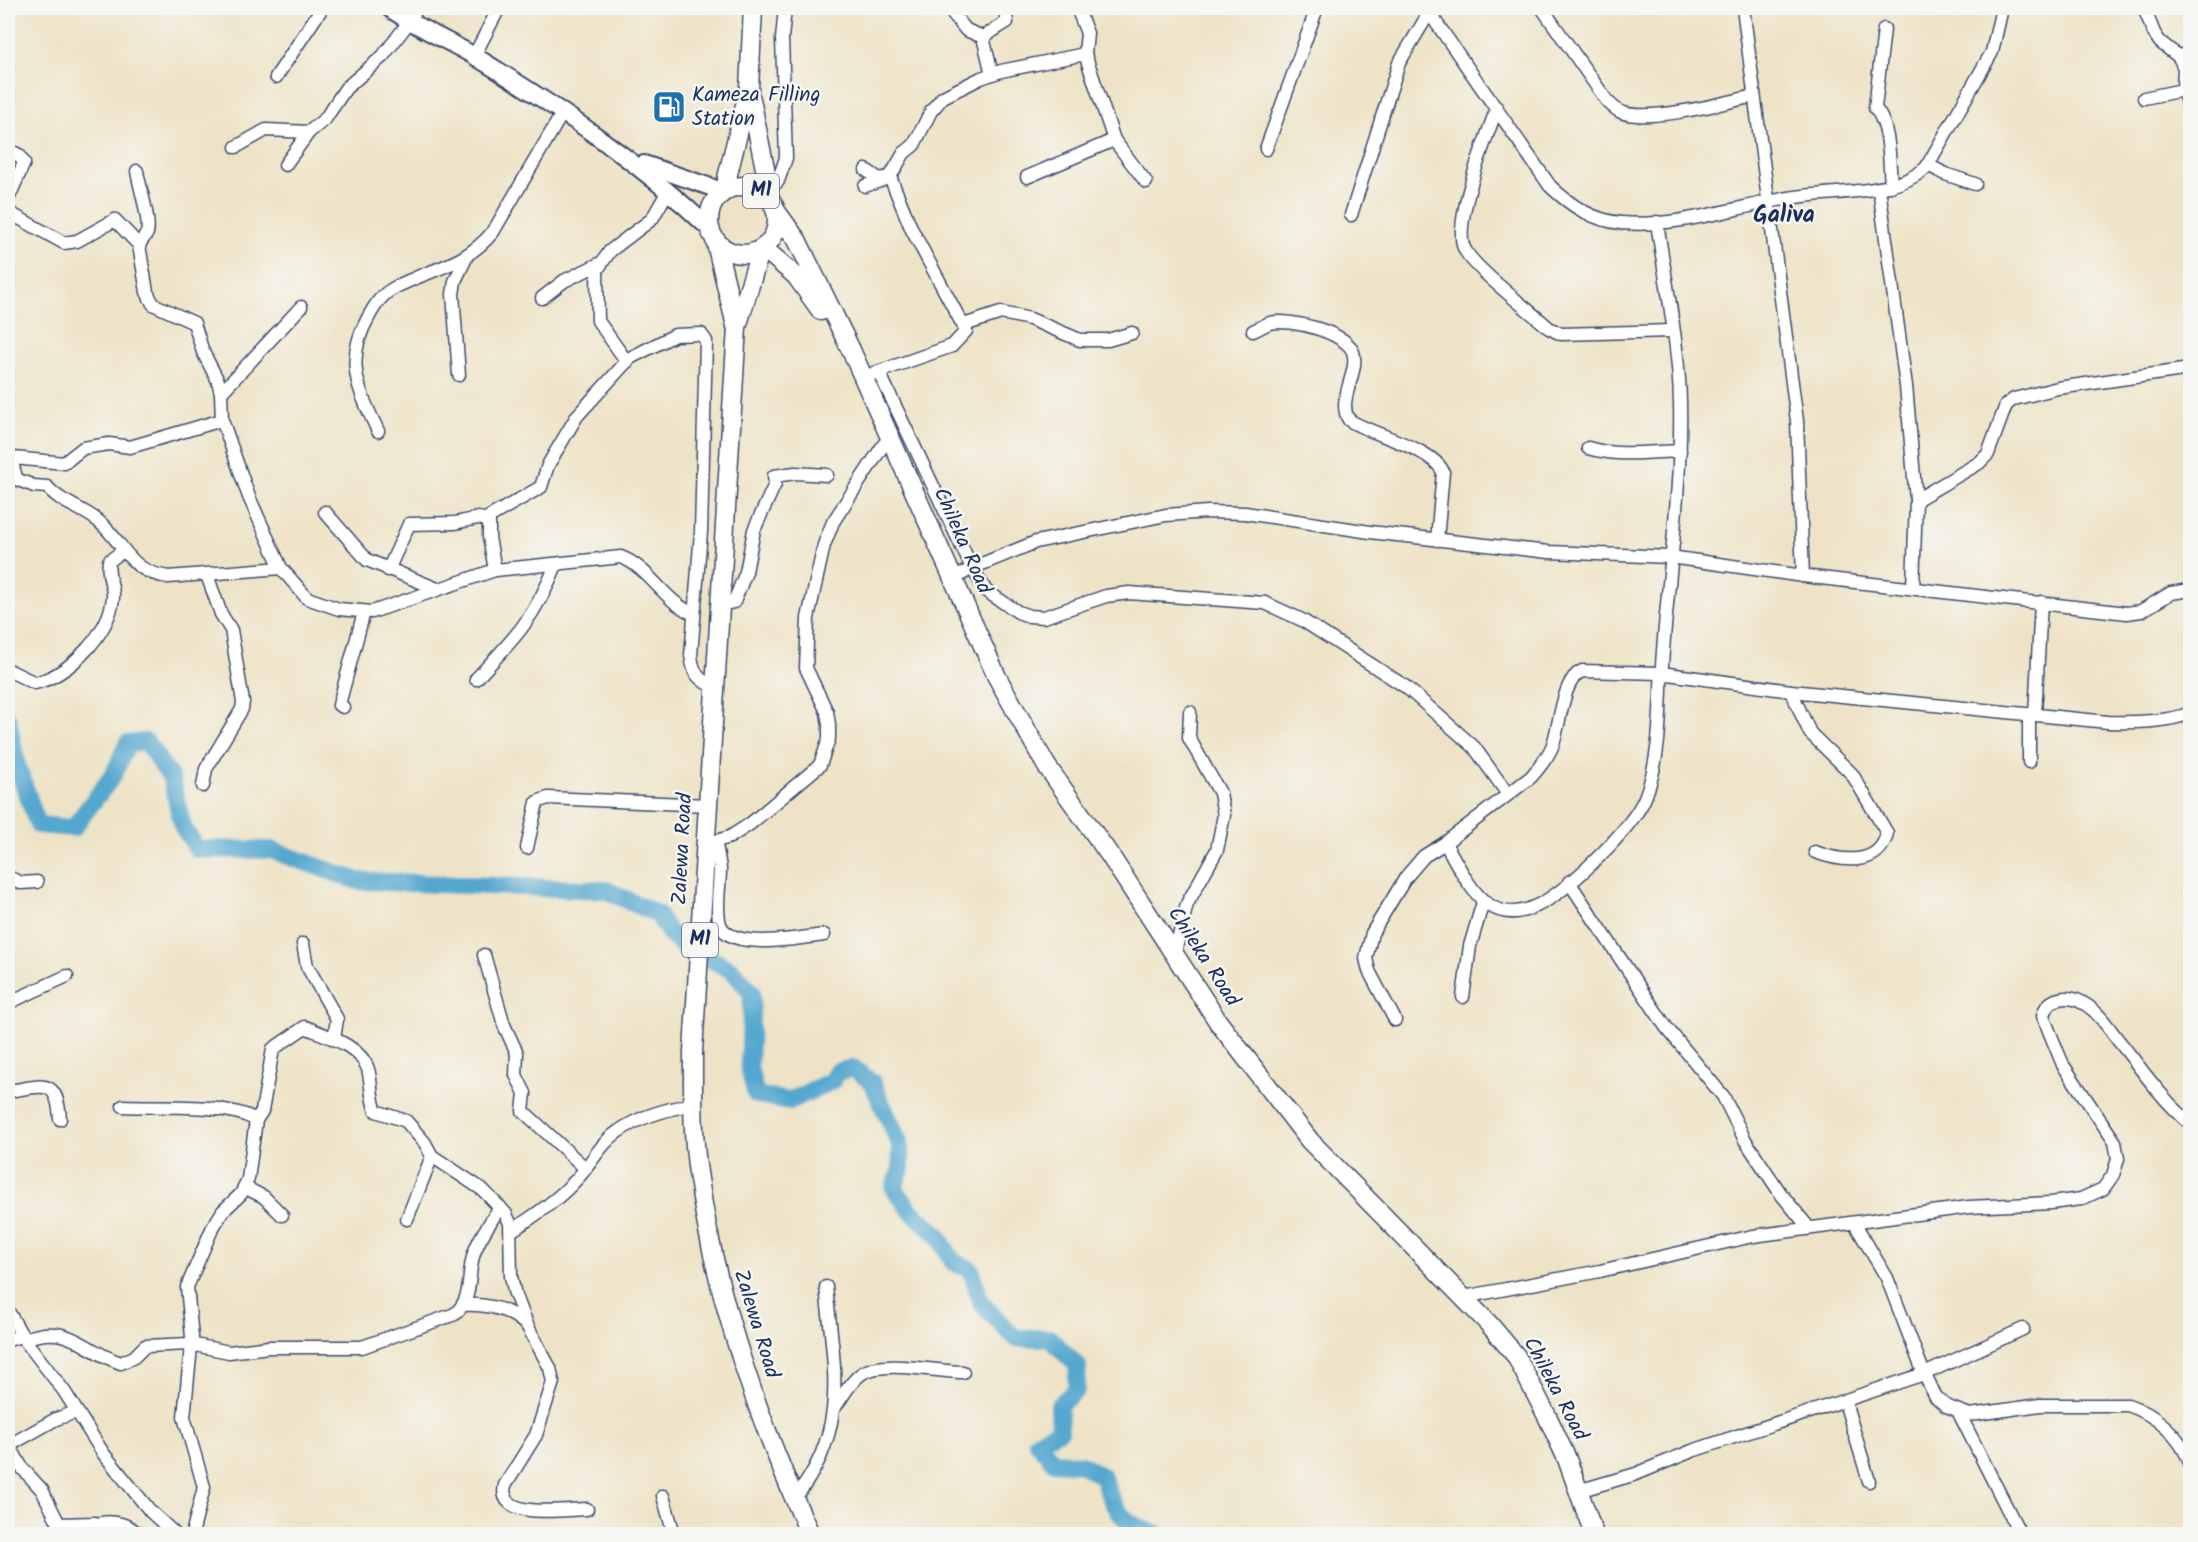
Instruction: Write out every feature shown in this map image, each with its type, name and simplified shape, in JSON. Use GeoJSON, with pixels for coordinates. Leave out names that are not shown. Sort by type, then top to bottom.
{"type":"FeatureCollection","features":[{"type":"Feature","properties":{"kind":"highway","name":"M1"},"geometry":{"type":"LineString","coordinates":[[726,191],[727,178],[749,89],[753,8]]}},
{"type":"Feature","properties":{"kind":"highway","name":"M1"},"geometry":{"type":"LineString","coordinates":[[749,89],[771,199],[774,235],[762,248]]}},
{"type":"Feature","properties":{"kind":"highway","name":"M1"},"geometry":{"type":"LineString","coordinates":[[713,234],[711,208],[726,191],[748,186],[771,199]]}},
{"type":"Feature","properties":{"kind":"highway","name":"Chileka Road"},"geometry":{"type":"LineString","coordinates":[[771,199],[797,240],[851,350],[871,374],[878,414],[997,677],[1028,736],[1175,952],[1219,1023],[1310,1141],[1464,1297],[1516,1356],[1548,1418],[1573,1492],[1581,1534]]}},
{"type":"Feature","properties":{"kind":"highway"},"geometry":{"type":"LineString","coordinates":[[713,234],[726,249],[740,254],[762,248],[796,276],[813,296],[851,369],[987,678],[1040,772],[1138,912],[1212,1027],[1298,1138],[1481,1331],[1507,1362],[1573,1492]]}},
{"type":"Feature","properties":{"kind":"highway","name":"Zalewa Road"},"geometry":{"type":"LineString","coordinates":[[713,234],[737,327]]}},
{"type":"Feature","properties":{"kind":"highway","name":"Zalewa Road"},"geometry":{"type":"LineString","coordinates":[[762,248],[737,327],[708,805],[711,842],[693,1052],[693,1104],[698,1177],[728,1320],[770,1440],[810,1534]]}},
{"type":"Feature","properties":{"kind":"highway","name":"Chileka Road"},"geometry":{"type":"LineString","coordinates":[[1573,1492],[1594,1534]]}},
{"type":"Feature","properties":{"kind":"main road"},"geometry":{"type":"LineString","coordinates":[[389,8],[413,15],[563,112],[629,159],[668,191],[713,234]]}},
{"type":"Feature","properties":{"kind":"main road"},"geometry":{"type":"LineString","coordinates":[[629,159],[726,191]]}},
{"type":"Feature","properties":{"kind":"street"},"geometry":{"type":"LineString","coordinates":[[276,77],[322,8]]}},
{"type":"Feature","properties":{"kind":"street"},"geometry":{"type":"LineString","coordinates":[[474,56],[499,8]]}},
{"type":"Feature","properties":{"kind":"street"},"geometry":{"type":"LineString","coordinates":[[771,199],[786,158],[782,49],[785,8]]}},
{"type":"Feature","properties":{"kind":"street"},"geometry":{"type":"LineString","coordinates":[[1077,8],[1087,33],[1084,54],[1114,140],[1146,182]]}},
{"type":"Feature","properties":{"kind":"street"},"geometry":{"type":"LineString","coordinates":[[1266,149],[1317,8]]}},
{"type":"Feature","properties":{"kind":"street"},"geometry":{"type":"LineString","coordinates":[[1542,8],[1607,101],[1619,112],[1636,116],[1707,107],[1754,96]]}},
{"type":"Feature","properties":{"kind":"street"},"geometry":{"type":"LineString","coordinates":[[1743,8],[1797,421],[1803,576]]}},
{"type":"Feature","properties":{"kind":"street"},"geometry":{"type":"LineString","coordinates":[[1351,215],[1399,63],[1428,10],[1550,186],[1569,203],[1593,218],[1622,223],[1657,222],[1825,192],[1885,187],[1916,176],[1928,165],[1992,52],[2002,8]]}},
{"type":"Feature","properties":{"kind":"street"},"geometry":{"type":"LineString","coordinates":[[2144,8],[2149,24],[2160,42],[2179,57],[2184,68],[2183,90],[2190,112]]}},
{"type":"Feature","properties":{"kind":"street"},"geometry":{"type":"LineString","coordinates":[[950,10],[966,30],[982,37],[993,74]]}},
{"type":"Feature","properties":{"kind":"street"},"geometry":{"type":"LineString","coordinates":[[982,37],[1007,22],[1005,10]]}},
{"type":"Feature","properties":{"kind":"street"},"geometry":{"type":"LineString","coordinates":[[285,165],[309,132],[325,119],[346,88],[383,56],[413,15]]}},
{"type":"Feature","properties":{"kind":"street"},"geometry":{"type":"LineString","coordinates":[[1884,29],[1875,108],[1882,116],[1884,127],[1885,187],[1916,500],[1913,588]]}},
{"type":"Feature","properties":{"kind":"street"},"geometry":{"type":"LineString","coordinates":[[2179,57],[2190,51]]}},
{"type":"Feature","properties":{"kind":"street"},"geometry":{"type":"LineString","coordinates":[[865,186],[888,178],[904,153],[914,145],[936,104],[960,87],[993,74],[1084,54]]}},
{"type":"Feature","properties":{"kind":"street"},"geometry":{"type":"LineString","coordinates":[[2144,98],[2183,90]]}},
{"type":"Feature","properties":{"kind":"street"},"geometry":{"type":"LineString","coordinates":[[1497,108],[1475,170],[1466,204],[1462,242],[1471,259],[1549,328],[1561,334],[1672,331]]}},
{"type":"Feature","properties":{"kind":"street"},"geometry":{"type":"LineString","coordinates":[[378,431],[363,399],[353,358],[357,337],[377,300],[393,288],[466,258],[494,232],[563,112]]}},
{"type":"Feature","properties":{"kind":"street"},"geometry":{"type":"LineString","coordinates":[[236,147],[266,130],[309,132]]}},
{"type":"Feature","properties":{"kind":"street"},"geometry":{"type":"LineString","coordinates":[[1027,177],[1114,140]]}},
{"type":"Feature","properties":{"kind":"street"},"geometry":{"type":"LineString","coordinates":[[8,199],[24,163],[20,155],[11,151]]}},
{"type":"Feature","properties":{"kind":"street"},"geometry":{"type":"LineString","coordinates":[[1928,165],[1945,174],[1975,184]]}},
{"type":"Feature","properties":{"kind":"street"},"geometry":{"type":"LineString","coordinates":[[866,170],[879,179],[888,178]]}},
{"type":"Feature","properties":{"kind":"street"},"geometry":{"type":"LineString","coordinates":[[138,171],[139,191],[148,223],[147,232],[139,245]]}},
{"type":"Feature","properties":{"kind":"street"},"geometry":{"type":"LineString","coordinates":[[888,178],[912,230],[966,331],[952,346],[871,374],[981,585],[993,597],[1029,616],[1044,616],[1106,596],[1129,593],[1265,603],[1302,620],[1406,687],[1458,731],[1490,767],[1507,793]]}},
{"type":"Feature","properties":{"kind":"street"},"geometry":{"type":"LineString","coordinates":[[627,362],[598,321],[596,274],[599,264],[610,251],[652,219],[668,191]]}},
{"type":"Feature","properties":{"kind":"street"},"geometry":{"type":"LineString","coordinates":[[8,212],[64,243],[77,241],[116,220],[139,245],[147,292],[153,304],[194,323],[221,393],[222,420],[249,497],[282,568],[307,598],[339,609],[364,612],[387,608],[435,588],[495,570],[556,566],[610,557],[633,562],[677,606],[694,614]]}},
{"type":"Feature","properties":{"kind":"street"},"geometry":{"type":"LineString","coordinates":[[1445,843],[1460,871],[1483,902],[1500,911],[1515,914],[1549,899],[1569,882],[1623,832],[1636,816],[1646,795],[1658,738],[1661,673],[1680,451],[1680,400],[1657,222]]}},
{"type":"Feature","properties":{"kind":"street"},"geometry":{"type":"LineString","coordinates":[[459,375],[453,294],[455,281],[466,258]]}},
{"type":"Feature","properties":{"kind":"street"},"geometry":{"type":"LineString","coordinates":[[542,298],[564,281],[599,264]]}},
{"type":"Feature","properties":{"kind":"street"},"geometry":{"type":"LineString","coordinates":[[221,393],[301,307]]}},
{"type":"Feature","properties":{"kind":"street"},"geometry":{"type":"LineString","coordinates":[[964,325],[1001,313],[1030,319],[1080,340],[1108,340],[1132,333]]}},
{"type":"Feature","properties":{"kind":"street"},"geometry":{"type":"LineString","coordinates":[[1253,331],[1270,323],[1301,324],[1329,332],[1349,345],[1354,355],[1345,408],[1349,420],[1429,456],[1443,472],[1437,540]]}},
{"type":"Feature","properties":{"kind":"street"},"geometry":{"type":"LineString","coordinates":[[495,570],[488,520],[492,515],[541,487],[548,465],[577,416],[627,362],[675,335],[704,336],[706,340],[701,532],[692,669],[697,679],[715,688]]}},
{"type":"Feature","properties":{"kind":"street"},"geometry":{"type":"LineString","coordinates":[[1916,500],[1979,463],[1988,454],[2006,405],[2014,399],[2058,388],[2190,369]]}},
{"type":"Feature","properties":{"kind":"street"},"geometry":{"type":"LineString","coordinates":[[222,420],[130,447],[109,444],[90,446],[64,463],[14,458],[12,476],[34,486],[47,487],[61,501],[95,519],[113,533],[123,551],[133,562],[159,576],[207,575],[282,568]]}},
{"type":"Feature","properties":{"kind":"street"},"geometry":{"type":"LineString","coordinates":[[824,935],[737,940],[728,935],[719,923],[717,898],[720,868],[711,842],[730,837],[750,824],[813,773],[822,759],[829,739],[829,725],[827,712],[806,668],[808,618],[824,545],[833,522],[884,444]]}},
{"type":"Feature","properties":{"kind":"street"},"geometry":{"type":"LineString","coordinates":[[1588,448],[1614,453],[1680,451]]}},
{"type":"Feature","properties":{"kind":"street"},"geometry":{"type":"LineString","coordinates":[[720,605],[734,602],[741,587],[754,530],[775,484],[774,476],[795,473],[827,475]]}},
{"type":"Feature","properties":{"kind":"street"},"geometry":{"type":"LineString","coordinates":[[326,512],[367,560],[435,588]]}},
{"type":"Feature","properties":{"kind":"street"},"geometry":{"type":"LineString","coordinates":[[954,579],[972,568],[1036,542],[1166,515],[1245,513],[1318,526],[1437,540],[1549,552],[1670,557],[1803,576],[2127,613],[2141,611],[2171,593],[2190,590]]}},
{"type":"Feature","properties":{"kind":"street"},"geometry":{"type":"LineString","coordinates":[[388,570],[409,524],[488,520]]}},
{"type":"Feature","properties":{"kind":"street"},"geometry":{"type":"LineString","coordinates":[[8,670],[35,683],[83,656],[101,628],[113,597],[109,561],[123,551]]}},
{"type":"Feature","properties":{"kind":"street"},"geometry":{"type":"LineString","coordinates":[[476,679],[520,633],[534,614],[556,566]]}},
{"type":"Feature","properties":{"kind":"street"},"geometry":{"type":"LineString","coordinates":[[203,786],[206,770],[242,710],[243,702],[231,630],[221,614],[207,575]]}},
{"type":"Feature","properties":{"kind":"street"},"geometry":{"type":"LineString","coordinates":[[2028,762],[2041,602]]}},
{"type":"Feature","properties":{"kind":"street"},"geometry":{"type":"LineString","coordinates":[[343,707],[339,705],[364,612]]}},
{"type":"Feature","properties":{"kind":"street"},"geometry":{"type":"LineString","coordinates":[[1395,1020],[1369,971],[1367,945],[1414,865],[1531,777],[1545,761],[1552,746],[1569,683],[1575,674],[1582,671],[1661,673],[1791,691],[2129,723],[2181,717],[2190,713]]}},
{"type":"Feature","properties":{"kind":"street"},"geometry":{"type":"LineString","coordinates":[[1791,691],[1810,734],[1852,774],[1887,833],[1882,844],[1863,859],[1833,859],[1815,852]]}},
{"type":"Feature","properties":{"kind":"street"},"geometry":{"type":"LineString","coordinates":[[1175,952],[1187,904],[1217,850],[1224,815],[1220,793],[1190,738],[1190,712]]}},
{"type":"Feature","properties":{"kind":"street"},"geometry":{"type":"LineString","coordinates":[[527,848],[537,802],[548,798],[708,805]]}},
{"type":"Feature","properties":{"kind":"street"},"geometry":{"type":"LineString","coordinates":[[8,877],[21,883],[37,882]]}},
{"type":"Feature","properties":{"kind":"street"},"geometry":{"type":"LineString","coordinates":[[1569,882],[1666,1027],[1723,1096],[1745,1140],[1781,1194],[1809,1228]]}},
{"type":"Feature","properties":{"kind":"street"},"geometry":{"type":"LineString","coordinates":[[1463,997],[1470,946],[1483,902]]}},
{"type":"Feature","properties":{"kind":"street"},"geometry":{"type":"LineString","coordinates":[[303,944],[307,966],[337,1019],[334,1039]]}},
{"type":"Feature","properties":{"kind":"street"},"geometry":{"type":"LineString","coordinates":[[484,955],[504,1025],[517,1053],[516,1075],[525,1093],[522,1111],[585,1168]]}},
{"type":"Feature","properties":{"kind":"street"},"geometry":{"type":"LineString","coordinates":[[8,1003],[67,976]]}},
{"type":"Feature","properties":{"kind":"street"},"geometry":{"type":"LineString","coordinates":[[1464,1297],[1600,1271],[1710,1244],[1809,1228],[1855,1224],[1969,1207],[2051,1203],[2081,1198],[2103,1189],[2113,1175],[2118,1159],[2115,1142],[2107,1126],[2074,1084],[2049,1033],[2043,1016],[2045,1007],[2053,1001],[2074,999],[2092,1010],[2162,1094],[2190,1123]]}},
{"type":"Feature","properties":{"kind":"street"},"geometry":{"type":"LineString","coordinates":[[192,1534],[204,1487],[184,1417],[192,1326],[187,1287],[212,1229],[223,1211],[249,1179],[256,1120],[262,1111],[273,1049],[305,1028],[334,1039],[363,1059],[369,1071],[371,1101],[376,1111],[406,1121],[432,1155],[483,1190],[500,1207],[510,1223],[511,1276],[528,1327],[550,1368],[553,1382],[536,1435],[505,1485],[503,1494],[506,1501],[513,1506],[528,1511],[587,1509]]}},
{"type":"Feature","properties":{"kind":"street"},"geometry":{"type":"LineString","coordinates":[[8,1091],[44,1085],[52,1089],[57,1095],[60,1119]]}},
{"type":"Feature","properties":{"kind":"street"},"geometry":{"type":"LineString","coordinates":[[511,1232],[549,1206],[618,1131],[632,1123],[693,1104]]}},
{"type":"Feature","properties":{"kind":"street"},"geometry":{"type":"LineString","coordinates":[[123,1106],[220,1109],[242,1112],[256,1120]]}},
{"type":"Feature","properties":{"kind":"street"},"geometry":{"type":"LineString","coordinates":[[407,1219],[432,1155]]}},
{"type":"Feature","properties":{"kind":"street"},"geometry":{"type":"LineString","coordinates":[[244,1187],[264,1197],[282,1215]]}},
{"type":"Feature","properties":{"kind":"street"},"geometry":{"type":"LineString","coordinates":[[24,1340],[42,1333],[57,1333],[72,1337],[103,1356],[121,1363],[134,1357],[145,1346],[190,1344],[229,1352],[269,1347],[362,1347],[455,1314],[464,1305],[469,1294],[475,1250],[500,1207]]}},
{"type":"Feature","properties":{"kind":"street"},"geometry":{"type":"LineString","coordinates":[[1855,1224],[1887,1278],[1924,1374],[1936,1397],[1946,1407],[1959,1413],[1980,1414],[2040,1405],[2128,1405],[2140,1409],[2170,1431],[2184,1448],[2190,1463]]}},
{"type":"Feature","properties":{"kind":"street"},"geometry":{"type":"LineString","coordinates":[[794,1499],[809,1480],[826,1446],[835,1407],[826,1287]]}},
{"type":"Feature","properties":{"kind":"street"},"geometry":{"type":"LineString","coordinates":[[464,1305],[491,1306],[504,1310],[516,1315],[528,1327]]}},
{"type":"Feature","properties":{"kind":"street"},"geometry":{"type":"LineString","coordinates":[[8,1311],[24,1340]]}},
{"type":"Feature","properties":{"kind":"street"},"geometry":{"type":"LineString","coordinates":[[1573,1492],[1618,1480],[1692,1451],[1924,1374],[2022,1329]]}},
{"type":"Feature","properties":{"kind":"street"},"geometry":{"type":"LineString","coordinates":[[8,1340],[21,1336],[64,1391],[103,1453],[137,1496],[176,1534]]}},
{"type":"Feature","properties":{"kind":"street"},"geometry":{"type":"LineString","coordinates":[[835,1407],[850,1385],[870,1370],[885,1367],[963,1372]]}},
{"type":"Feature","properties":{"kind":"street"},"geometry":{"type":"LineString","coordinates":[[1845,1402],[1869,1481]]}},
{"type":"Feature","properties":{"kind":"street"},"geometry":{"type":"LineString","coordinates":[[76,1412],[56,1419],[8,1445],[22,1468],[42,1490],[59,1524],[122,1524],[138,1534]]}},
{"type":"Feature","properties":{"kind":"street"},"geometry":{"type":"LineString","coordinates":[[1959,1413],[2020,1534]]}},
{"type":"Feature","properties":{"kind":"street"},"geometry":{"type":"LineString","coordinates":[[663,1496],[674,1534]]}},
{"type":"Feature","properties":{"kind":"street"},"geometry":{"type":"LineString","coordinates":[[82,1534],[95,1523]]}},
{"type":"Feature","properties":{"kind":"waterway"},"geometry":{"type":"LineString","coordinates":[[8,719],[17,765],[38,825],[73,828],[114,774],[127,744],[146,742],[171,778],[183,827],[197,849],[271,850],[358,881],[606,890],[657,914],[670,934],[692,954]]}},
{"type":"Feature","properties":{"kind":"waterway"},"geometry":{"type":"LineString","coordinates":[[707,957],[733,971],[752,993],[749,1068],[756,1095],[789,1101],[832,1081],[836,1072],[853,1068],[872,1082],[900,1144],[901,1169],[894,1188],[911,1211],[937,1234],[953,1262],[971,1270],[981,1303],[1015,1338],[1049,1338],[1078,1366],[1076,1390],[1059,1405],[1060,1430],[1037,1442],[1054,1462],[1081,1464],[1103,1477],[1111,1499],[1121,1514],[1135,1525],[1157,1534]]}},
{"type":"Feature","properties":{"kind":"place","name":"Kameza Filling Station"},"geometry":{"type":"Point","coordinates":[669,107]}},
{"type":"Feature","properties":{"kind":"district","name":"Galiva"},"geometry":{"type":"Point","coordinates":[1784,215]}}]}
